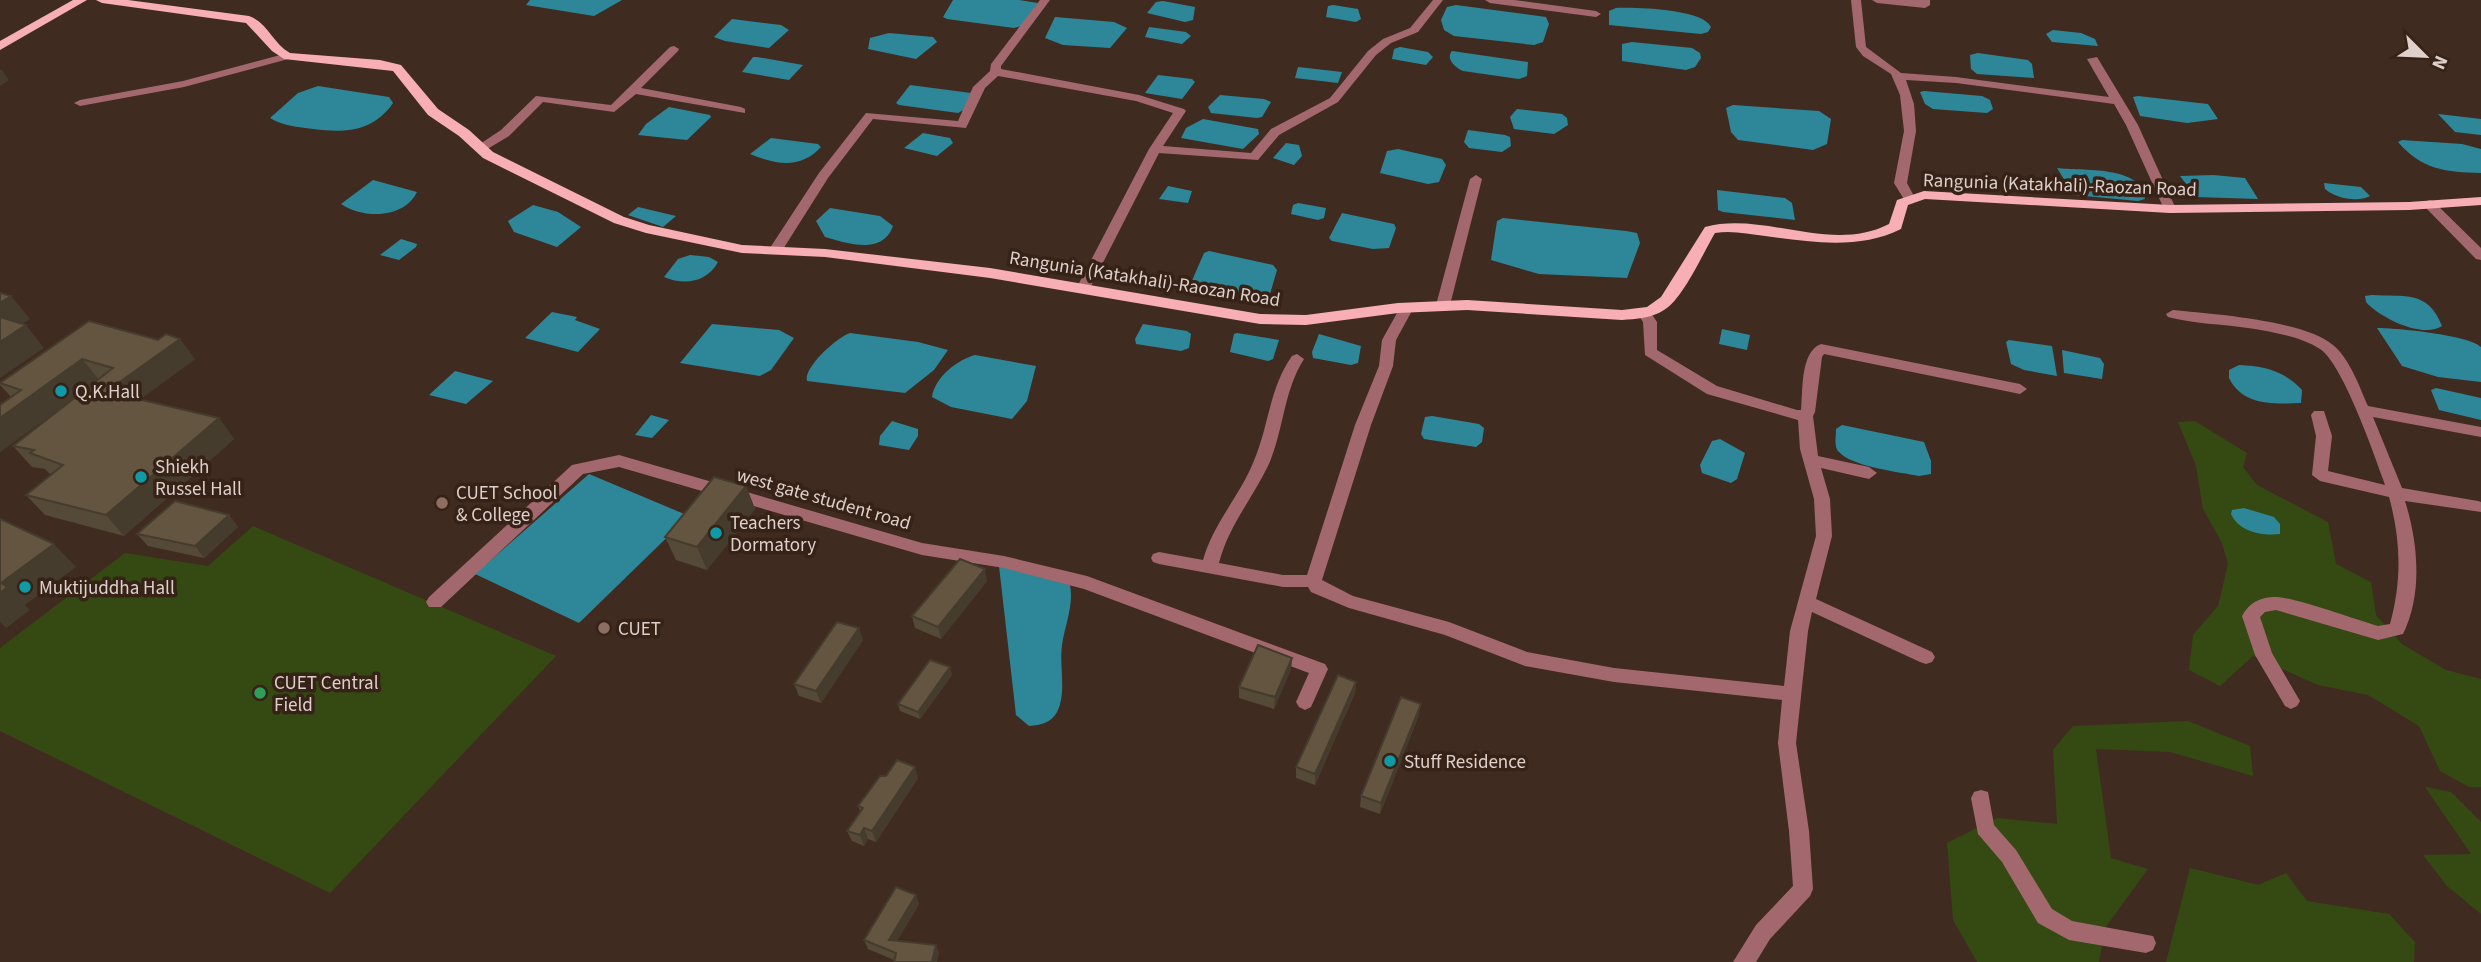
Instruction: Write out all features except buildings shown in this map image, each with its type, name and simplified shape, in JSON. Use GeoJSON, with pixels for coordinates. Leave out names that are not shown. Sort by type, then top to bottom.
{"type":"FeatureCollection","features":[{"type":"Feature","properties":{"kind":"main road"},"geometry":{"type":"LineString","coordinates":[[0,46],[82,0]]}},
{"type":"Feature","properties":{"kind":"main road"},"geometry":{"type":"LineString","coordinates":[[102,0],[253,22],[275,49],[288,56]]}},
{"type":"Feature","properties":{"kind":"main road","name":"Rangunia (Katakhali)-Raozan Road"},"geometry":{"type":"LineString","coordinates":[[288,56],[380,64],[397,68],[433,112],[502,163],[555,186],[627,223],[716,246],[825,253],[939,266],[1084,287],[1260,319],[1306,320],[1443,305],[1622,315],[1644,313],[1658,308],[1667,300],[1710,230],[1723,227],[1826,236],[1882,233],[1896,226],[1899,208],[1909,198],[1931,195],[2171,209],[2429,205],[2481,201]]}},
{"type":"Feature","properties":{"kind":"street"},"geometry":{"type":"LineString","coordinates":[[996,72],[995,66],[1045,0]]}},
{"type":"Feature","properties":{"kind":"street"},"geometry":{"type":"LineString","coordinates":[[1155,149],[1254,157],[1275,132],[1335,100],[1372,53],[1387,41],[1414,30],[1437,0]]}},
{"type":"Feature","properties":{"kind":"street"},"geometry":{"type":"LineString","coordinates":[[1490,0],[1595,14]]}},
{"type":"Feature","properties":{"kind":"street"},"geometry":{"type":"LineString","coordinates":[[1856,0],[1861,47],[1901,76],[1956,80],[2116,102]]}},
{"type":"Feature","properties":{"kind":"street"},"geometry":{"type":"LineString","coordinates":[[1877,0],[1925,5],[1925,0]]}},
{"type":"Feature","properties":{"kind":"street"},"geometry":{"type":"LineString","coordinates":[[480,148],[505,132],[540,98],[614,109],[674,49]]}},
{"type":"Feature","properties":{"kind":"street"},"geometry":{"type":"LineString","coordinates":[[80,103],[184,84],[288,56]]}},
{"type":"Feature","properties":{"kind":"street"},"geometry":{"type":"LineString","coordinates":[[2093,60],[2148,157],[2171,209]]}},
{"type":"Feature","properties":{"kind":"street"},"geometry":{"type":"LineString","coordinates":[[775,251],[823,176],[870,115],[962,125],[978,90],[990,74],[996,72],[1072,84],[1180,109],[1155,149],[1084,287]]}},
{"type":"Feature","properties":{"kind":"street"},"geometry":{"type":"LineString","coordinates":[[1901,76],[1910,134],[1900,183],[1902,192],[1909,198]]}},
{"type":"Feature","properties":{"kind":"street"},"geometry":{"type":"LineString","coordinates":[[634,90],[741,111]]}},
{"type":"Feature","properties":{"kind":"street"},"geometry":{"type":"LineString","coordinates":[[1443,305],[1476,179]]}},
{"type":"Feature","properties":{"kind":"street"},"geometry":{"type":"LineString","coordinates":[[2429,205],[2481,256]]}},
{"type":"Feature","properties":{"kind":"street"},"geometry":{"type":"LineString","coordinates":[[1313,581],[1363,425],[1386,366],[1389,340],[1408,307]]}},
{"type":"Feature","properties":{"kind":"street"},"geometry":{"type":"LineString","coordinates":[[1644,313],[1650,323],[1650,352],[1698,383],[1712,390],[1805,415]]}},
{"type":"Feature","properties":{"kind":"street"},"geometry":{"type":"LineString","coordinates":[[2173,314],[2247,324],[2324,345],[2331,351],[2362,410],[2382,453],[2395,493],[2403,524],[2407,585],[2397,629],[2378,633],[2276,603],[2260,606],[2251,616],[2264,655],[2291,701]]}},
{"type":"Feature","properties":{"kind":"street"},"geometry":{"type":"LineString","coordinates":[[1745,962],[1763,932],[1802,889],[1799,831],[1787,743],[1805,602],[1825,536],[1822,499],[1811,460],[1805,415],[1815,356],[1821,349],[2020,388]]}},
{"type":"Feature","properties":{"kind":"street"},"geometry":{"type":"LineString","coordinates":[[1209,567],[1214,543],[1266,453],[1284,380],[1297,359]]}},
{"type":"Feature","properties":{"kind":"street"},"geometry":{"type":"LineString","coordinates":[[2362,410],[2481,432]]}},
{"type":"Feature","properties":{"kind":"street"},"geometry":{"type":"LineString","coordinates":[[2319,415],[2324,436],[2320,475],[2395,493],[2478,507]]}},
{"type":"Feature","properties":{"kind":"street"},"geometry":{"type":"LineString","coordinates":[[1811,460],[1869,473]]}},
{"type":"Feature","properties":{"kind":"street","name":"west gate student road"},"geometry":{"type":"LineString","coordinates":[[435,602],[578,469],[619,461],[922,549],[1004,562],[1087,583],[1319,669],[1305,702]]}},
{"type":"Feature","properties":{"kind":"street"},"geometry":{"type":"LineString","coordinates":[[1159,558],[1283,581],[1313,581]]}},
{"type":"Feature","properties":{"kind":"street"},"geometry":{"type":"LineString","coordinates":[[1313,581],[1317,587],[1349,601],[1449,629],[1525,659],[1614,675],[1792,694]]}},
{"type":"Feature","properties":{"kind":"street"},"geometry":{"type":"LineString","coordinates":[[1805,602],[1926,657]]}},
{"type":"Feature","properties":{"kind":"street"},"geometry":{"type":"LineString","coordinates":[[1981,798],[1985,828],[2009,856],[2045,916],[2069,930],[2146,943]]}},
{"type":"Feature","properties":{"kind":"green space"},"geometry":{"type":"Polygon","coordinates":[[[2195,421],[2247,453],[2243,467],[2257,485],[2328,522],[2336,564],[2371,582],[2376,615],[2402,644],[2446,670],[2481,679],[2481,787],[2469,787],[2440,771],[2419,726],[2368,695],[2318,685],[2253,656],[2220,686],[2189,670],[2193,635],[2218,606],[2228,564],[2222,543],[2203,509],[2196,466],[2178,422],[2195,421]]]}},
{"type":"Feature","properties":{"kind":"green space","name":"CUET Central Field"},"geometry":{"type":"Polygon","coordinates":[[[253,526],[556,656],[330,893],[0,731],[0,648],[125,553],[208,566],[253,526]]]}},
{"type":"Feature","properties":{"kind":"green space"},"geometry":{"type":"Polygon","coordinates":[[[2188,721],[2250,746],[2253,776],[2170,752],[2096,749],[2111,858],[2148,869],[2105,928],[2099,962],[1977,962],[1953,920],[1947,843],[1997,818],[2057,824],[2053,750],[2073,726],[2188,721]]]}},
{"type":"Feature","properties":{"kind":"green space"},"geometry":{"type":"Polygon","coordinates":[[[2425,787],[2451,792],[2481,822],[2481,914],[2447,886],[2423,855],[2471,854],[2425,787]]]}},
{"type":"Feature","properties":{"kind":"green space"},"geometry":{"type":"Polygon","coordinates":[[[2190,868],[2258,885],[2286,873],[2307,901],[2389,914],[2415,942],[2414,962],[2166,962],[2190,868]]]}},
{"type":"Feature","properties":{"kind":"water"},"geometry":{"type":"Polygon","coordinates":[[[530,0],[622,0],[594,16],[526,5],[530,0]]]}},
{"type":"Feature","properties":{"kind":"water"},"geometry":{"type":"Polygon","coordinates":[[[953,0],[1019,0],[1038,3],[1021,26],[1014,28],[947,19],[943,17],[953,0]]]}},
{"type":"Feature","properties":{"kind":"water"},"geometry":{"type":"Polygon","coordinates":[[[1156,2],[1195,7],[1193,20],[1185,22],[1147,13],[1156,2]]]}},
{"type":"Feature","properties":{"kind":"water"},"geometry":{"type":"Polygon","coordinates":[[[1456,5],[1546,17],[1549,24],[1543,42],[1534,45],[1454,36],[1444,30],[1441,20],[1447,7],[1456,5]]]}},
{"type":"Feature","properties":{"kind":"water"},"geometry":{"type":"Polygon","coordinates":[[[1328,6],[1358,9],[1361,19],[1356,22],[1326,17],[1328,6]]]}},
{"type":"Feature","properties":{"kind":"water"},"geometry":{"type":"Polygon","coordinates":[[[1616,8],[1682,13],[1695,16],[1711,27],[1708,32],[1701,34],[1609,25],[1609,11],[1616,8]]]}},
{"type":"Feature","properties":{"kind":"water"},"geometry":{"type":"Polygon","coordinates":[[[1055,17],[1114,22],[1127,28],[1110,48],[1063,45],[1045,38],[1055,17]]]}},
{"type":"Feature","properties":{"kind":"water"},"geometry":{"type":"Polygon","coordinates":[[[732,19],[781,25],[789,30],[769,48],[714,37],[732,19]]]}},
{"type":"Feature","properties":{"kind":"water"},"geometry":{"type":"Polygon","coordinates":[[[1149,27],[1186,32],[1191,36],[1182,44],[1145,37],[1149,27]]]}},
{"type":"Feature","properties":{"kind":"water"},"geometry":{"type":"Polygon","coordinates":[[[2053,30],[2081,33],[2095,39],[2098,46],[2052,42],[2046,34],[2053,30]]]}},
{"type":"Feature","properties":{"kind":"water"},"geometry":{"type":"Polygon","coordinates":[[[889,33],[933,37],[937,42],[916,59],[868,49],[870,38],[889,33]]]}},
{"type":"Feature","properties":{"kind":"water"},"geometry":{"type":"Polygon","coordinates":[[[1632,42],[1692,48],[1700,53],[1701,58],[1695,67],[1686,70],[1622,61],[1622,44],[1632,42]]]}},
{"type":"Feature","properties":{"kind":"water"},"geometry":{"type":"Polygon","coordinates":[[[1400,47],[1428,52],[1433,57],[1426,65],[1392,59],[1394,49],[1400,47]]]}},
{"type":"Feature","properties":{"kind":"water"},"geometry":{"type":"Polygon","coordinates":[[[1452,51],[1528,62],[1527,76],[1519,79],[1463,71],[1451,60],[1452,51]]]}},
{"type":"Feature","properties":{"kind":"water"},"geometry":{"type":"Polygon","coordinates":[[[1978,53],[2028,60],[2032,64],[2034,78],[1977,74],[1971,69],[1970,55],[1978,53]]]}},
{"type":"Feature","properties":{"kind":"water"},"geometry":{"type":"Polygon","coordinates":[[[753,57],[803,65],[789,80],[742,72],[753,57]]]}},
{"type":"Feature","properties":{"kind":"water"},"geometry":{"type":"Polygon","coordinates":[[[1298,67],[1342,72],[1338,83],[1295,78],[1298,67]]]}},
{"type":"Feature","properties":{"kind":"water"},"geometry":{"type":"Polygon","coordinates":[[[1158,75],[1192,79],[1195,82],[1182,99],[1145,93],[1158,75]]]}},
{"type":"Feature","properties":{"kind":"water"},"geometry":{"type":"Polygon","coordinates":[[[910,85],[971,93],[965,109],[958,113],[899,105],[896,103],[910,85]]]}},
{"type":"Feature","properties":{"kind":"water"},"geometry":{"type":"Polygon","coordinates":[[[318,86],[389,97],[393,103],[377,120],[347,130],[296,127],[270,118],[298,93],[318,86]]]}},
{"type":"Feature","properties":{"kind":"water"},"geometry":{"type":"Polygon","coordinates":[[[1920,92],[1982,96],[1990,100],[1993,109],[1987,113],[1933,109],[1925,104],[1920,92]]]}},
{"type":"Feature","properties":{"kind":"water"},"geometry":{"type":"Polygon","coordinates":[[[1220,95],[1271,102],[1262,117],[1257,118],[1211,113],[1208,107],[1220,95]]]}},
{"type":"Feature","properties":{"kind":"water"},"geometry":{"type":"Polygon","coordinates":[[[2133,97],[2208,104],[2218,119],[2187,123],[2140,116],[2133,97]]]}},
{"type":"Feature","properties":{"kind":"water"},"geometry":{"type":"Polygon","coordinates":[[[1733,105],[1819,111],[1831,119],[1827,144],[1813,150],[1738,140],[1731,132],[1726,108],[1733,105]]]}},
{"type":"Feature","properties":{"kind":"water"},"geometry":{"type":"Polygon","coordinates":[[[669,107],[711,117],[687,140],[638,135],[646,124],[669,107]]]}},
{"type":"Feature","properties":{"kind":"water"},"geometry":{"type":"Polygon","coordinates":[[[1517,109],[1562,114],[1567,118],[1568,125],[1554,134],[1514,129],[1510,117],[1517,109]]]}},
{"type":"Feature","properties":{"kind":"water"},"geometry":{"type":"Polygon","coordinates":[[[2438,114],[2481,119],[2481,135],[2455,132],[2438,114]]]}},
{"type":"Feature","properties":{"kind":"water"},"geometry":{"type":"Polygon","coordinates":[[[1203,119],[1258,129],[1259,134],[1243,149],[1181,138],[1186,128],[1203,119]]]}},
{"type":"Feature","properties":{"kind":"water"},"geometry":{"type":"Polygon","coordinates":[[[1468,130],[1505,135],[1510,137],[1511,146],[1502,152],[1469,148],[1464,142],[1468,130]]]}},
{"type":"Feature","properties":{"kind":"water"},"geometry":{"type":"Polygon","coordinates":[[[923,133],[950,138],[953,143],[937,156],[904,148],[923,133]]]}},
{"type":"Feature","properties":{"kind":"water"},"geometry":{"type":"Polygon","coordinates":[[[771,138],[818,144],[821,147],[805,159],[787,163],[750,154],[771,138]]]}},
{"type":"Feature","properties":{"kind":"water"},"geometry":{"type":"Polygon","coordinates":[[[2402,140],[2462,144],[2481,149],[2481,173],[2435,168],[2416,159],[2398,142],[2402,140]]]}},
{"type":"Feature","properties":{"kind":"water"},"geometry":{"type":"Polygon","coordinates":[[[1286,143],[1299,145],[1302,156],[1294,165],[1273,158],[1286,143]]]}},
{"type":"Feature","properties":{"kind":"water"},"geometry":{"type":"Polygon","coordinates":[[[1398,149],[1442,159],[1446,165],[1439,182],[1428,184],[1380,173],[1387,151],[1398,149]]]}},
{"type":"Feature","properties":{"kind":"water"},"geometry":{"type":"Polygon","coordinates":[[[2057,168],[2123,175],[2142,188],[2145,199],[2138,201],[2074,195],[2057,168]]]}},
{"type":"Feature","properties":{"kind":"water"},"geometry":{"type":"Polygon","coordinates":[[[2180,176],[2245,178],[2258,199],[2196,197],[2180,176]]]}},
{"type":"Feature","properties":{"kind":"water"},"geometry":{"type":"Polygon","coordinates":[[[373,180],[417,192],[403,207],[382,214],[360,212],[341,204],[373,180]]]}},
{"type":"Feature","properties":{"kind":"water"},"geometry":{"type":"Polygon","coordinates":[[[2324,183],[2361,187],[2370,196],[2359,199],[2341,197],[2325,189],[2324,183]]]}},
{"type":"Feature","properties":{"kind":"water"},"geometry":{"type":"Polygon","coordinates":[[[1168,186],[1192,191],[1188,203],[1159,199],[1168,186]]]}},
{"type":"Feature","properties":{"kind":"water"},"geometry":{"type":"Polygon","coordinates":[[[1717,190],[1785,198],[1792,203],[1795,220],[1723,212],[1718,210],[1717,190]]]}},
{"type":"Feature","properties":{"kind":"water"},"geometry":{"type":"Polygon","coordinates":[[[1298,203],[1326,208],[1324,218],[1318,220],[1291,214],[1293,205],[1298,203]]]}},
{"type":"Feature","properties":{"kind":"water"},"geometry":{"type":"Polygon","coordinates":[[[533,205],[558,212],[581,227],[557,247],[514,232],[508,221],[533,205]]]}},
{"type":"Feature","properties":{"kind":"water"},"geometry":{"type":"Polygon","coordinates":[[[638,207],[676,216],[663,227],[628,215],[638,207]]]}},
{"type":"Feature","properties":{"kind":"water"},"geometry":{"type":"Polygon","coordinates":[[[830,208],[880,216],[893,226],[881,241],[872,244],[853,244],[825,237],[816,221],[830,208]]]}},
{"type":"Feature","properties":{"kind":"water"},"geometry":{"type":"Polygon","coordinates":[[[1342,213],[1394,224],[1396,228],[1389,248],[1373,249],[1332,241],[1329,238],[1342,213]]]}},
{"type":"Feature","properties":{"kind":"water"},"geometry":{"type":"Polygon","coordinates":[[[1503,218],[1637,233],[1640,243],[1627,278],[1539,274],[1491,260],[1497,221],[1503,218]]]}},
{"type":"Feature","properties":{"kind":"water"},"geometry":{"type":"Polygon","coordinates":[[[401,239],[417,244],[416,247],[399,260],[380,255],[401,239]]]}},
{"type":"Feature","properties":{"kind":"water"},"geometry":{"type":"Polygon","coordinates":[[[1209,251],[1273,265],[1277,270],[1270,294],[1229,291],[1191,283],[1204,253],[1209,251]]]}},
{"type":"Feature","properties":{"kind":"water"},"geometry":{"type":"Polygon","coordinates":[[[690,255],[709,257],[718,262],[708,274],[695,280],[680,281],[664,277],[678,259],[690,255]]]}},
{"type":"Feature","properties":{"kind":"water"},"geometry":{"type":"Polygon","coordinates":[[[2365,296],[2405,296],[2422,301],[2430,306],[2442,326],[2424,330],[2402,325],[2366,302],[2365,296]]]}},
{"type":"Feature","properties":{"kind":"water"},"geometry":{"type":"Polygon","coordinates":[[[552,312],[577,317],[575,320],[600,329],[578,352],[525,338],[552,312]]]}},
{"type":"Feature","properties":{"kind":"water"},"geometry":{"type":"Polygon","coordinates":[[[712,324],[779,330],[794,338],[771,370],[760,376],[680,363],[712,324]]]}},
{"type":"Feature","properties":{"kind":"water"},"geometry":{"type":"Polygon","coordinates":[[[1143,324],[1187,331],[1191,334],[1189,348],[1181,351],[1136,344],[1135,339],[1143,324]]]}},
{"type":"Feature","properties":{"kind":"water"},"geometry":{"type":"Polygon","coordinates":[[[2377,328],[2432,333],[2474,343],[2481,347],[2481,382],[2438,377],[2402,366],[2377,328]]]}},
{"type":"Feature","properties":{"kind":"water"},"geometry":{"type":"Polygon","coordinates":[[[1722,329],[1750,335],[1747,350],[1719,344],[1722,329]]]}},
{"type":"Feature","properties":{"kind":"water"},"geometry":{"type":"Polygon","coordinates":[[[850,333],[918,342],[948,350],[934,370],[905,393],[807,381],[807,375],[815,361],[837,340],[850,333]]]}},
{"type":"Feature","properties":{"kind":"water"},"geometry":{"type":"Polygon","coordinates":[[[1234,334],[1279,340],[1273,359],[1268,361],[1230,352],[1234,334]]]}},
{"type":"Feature","properties":{"kind":"water"},"geometry":{"type":"Polygon","coordinates":[[[1319,334],[1361,346],[1358,363],[1351,365],[1313,358],[1312,352],[1319,334]]]}},
{"type":"Feature","properties":{"kind":"water"},"geometry":{"type":"Polygon","coordinates":[[[2009,340],[2052,346],[2057,376],[2024,370],[2011,364],[2006,342],[2009,340]]]}},
{"type":"Feature","properties":{"kind":"water"},"geometry":{"type":"Polygon","coordinates":[[[2062,350],[2100,358],[2104,364],[2102,379],[2064,373],[2062,350]]]}},
{"type":"Feature","properties":{"kind":"water"},"geometry":{"type":"Polygon","coordinates":[[[975,355],[1036,366],[1027,401],[1012,419],[951,407],[932,397],[937,383],[948,370],[975,355]]]}},
{"type":"Feature","properties":{"kind":"water"},"geometry":{"type":"Polygon","coordinates":[[[2239,365],[2266,368],[2288,378],[2302,390],[2301,403],[2270,403],[2242,394],[2229,378],[2229,370],[2239,365]]]}},
{"type":"Feature","properties":{"kind":"water"},"geometry":{"type":"Polygon","coordinates":[[[455,371],[493,381],[466,404],[429,395],[455,371]]]}},
{"type":"Feature","properties":{"kind":"water"},"geometry":{"type":"Polygon","coordinates":[[[2436,388],[2481,398],[2481,420],[2439,410],[2431,390],[2436,388]]]}},
{"type":"Feature","properties":{"kind":"water"},"geometry":{"type":"Polygon","coordinates":[[[651,415],[669,420],[652,438],[635,435],[651,415]]]}},
{"type":"Feature","properties":{"kind":"water"},"geometry":{"type":"Polygon","coordinates":[[[1425,417],[1479,424],[1484,428],[1482,442],[1476,447],[1424,439],[1421,434],[1425,417]]]}},
{"type":"Feature","properties":{"kind":"water"},"geometry":{"type":"Polygon","coordinates":[[[892,421],[918,429],[918,436],[909,450],[879,445],[880,436],[892,421]]]}},
{"type":"Feature","properties":{"kind":"water"},"geometry":{"type":"Polygon","coordinates":[[[1842,425],[1924,442],[1931,461],[1931,474],[1919,476],[1888,471],[1844,457],[1836,444],[1836,429],[1842,425]]]}},
{"type":"Feature","properties":{"kind":"water"},"geometry":{"type":"Polygon","coordinates":[[[1720,439],[1745,453],[1737,479],[1731,483],[1702,473],[1700,465],[1712,441],[1720,439]]]}},
{"type":"Feature","properties":{"kind":"water"},"geometry":{"type":"Polygon","coordinates":[[[589,474],[689,516],[579,623],[475,574],[589,474]]]}},
{"type":"Feature","properties":{"kind":"water"},"geometry":{"type":"Polygon","coordinates":[[[2244,508],[2274,517],[2280,524],[2280,534],[2245,529],[2231,514],[2232,510],[2244,508]]]}},
{"type":"Feature","properties":{"kind":"water"},"geometry":{"type":"Polygon","coordinates":[[[999,566],[1070,585],[1070,608],[1062,645],[1062,696],[1052,719],[1042,724],[1029,726],[1016,715],[999,566]]]}},
{"type":"Feature","properties":{"kind":"place","name":"Q.K.Hall"},"geometry":{"type":"Point","coordinates":[61,391]}},
{"type":"Feature","properties":{"kind":"place","name":"Shiekh Russel Hall"},"geometry":{"type":"Point","coordinates":[141,477]}},
{"type":"Feature","properties":{"kind":"place","name":"CUET School & College"},"geometry":{"type":"Point","coordinates":[442,503]}},
{"type":"Feature","properties":{"kind":"place","name":"Teachers Dormatory"},"geometry":{"type":"Point","coordinates":[716,533]}},
{"type":"Feature","properties":{"kind":"place","name":"Muktijuddha Hall"},"geometry":{"type":"Point","coordinates":[25,587]}},
{"type":"Feature","properties":{"kind":"place","name":"CUET"},"geometry":{"type":"Point","coordinates":[604,628]}},
{"type":"Feature","properties":{"kind":"place","name":"CUET Central Field"},"geometry":{"type":"Point","coordinates":[260,693]}},
{"type":"Feature","properties":{"kind":"place","name":"Stuff Residence"},"geometry":{"type":"Point","coordinates":[1390,761]}}]}
